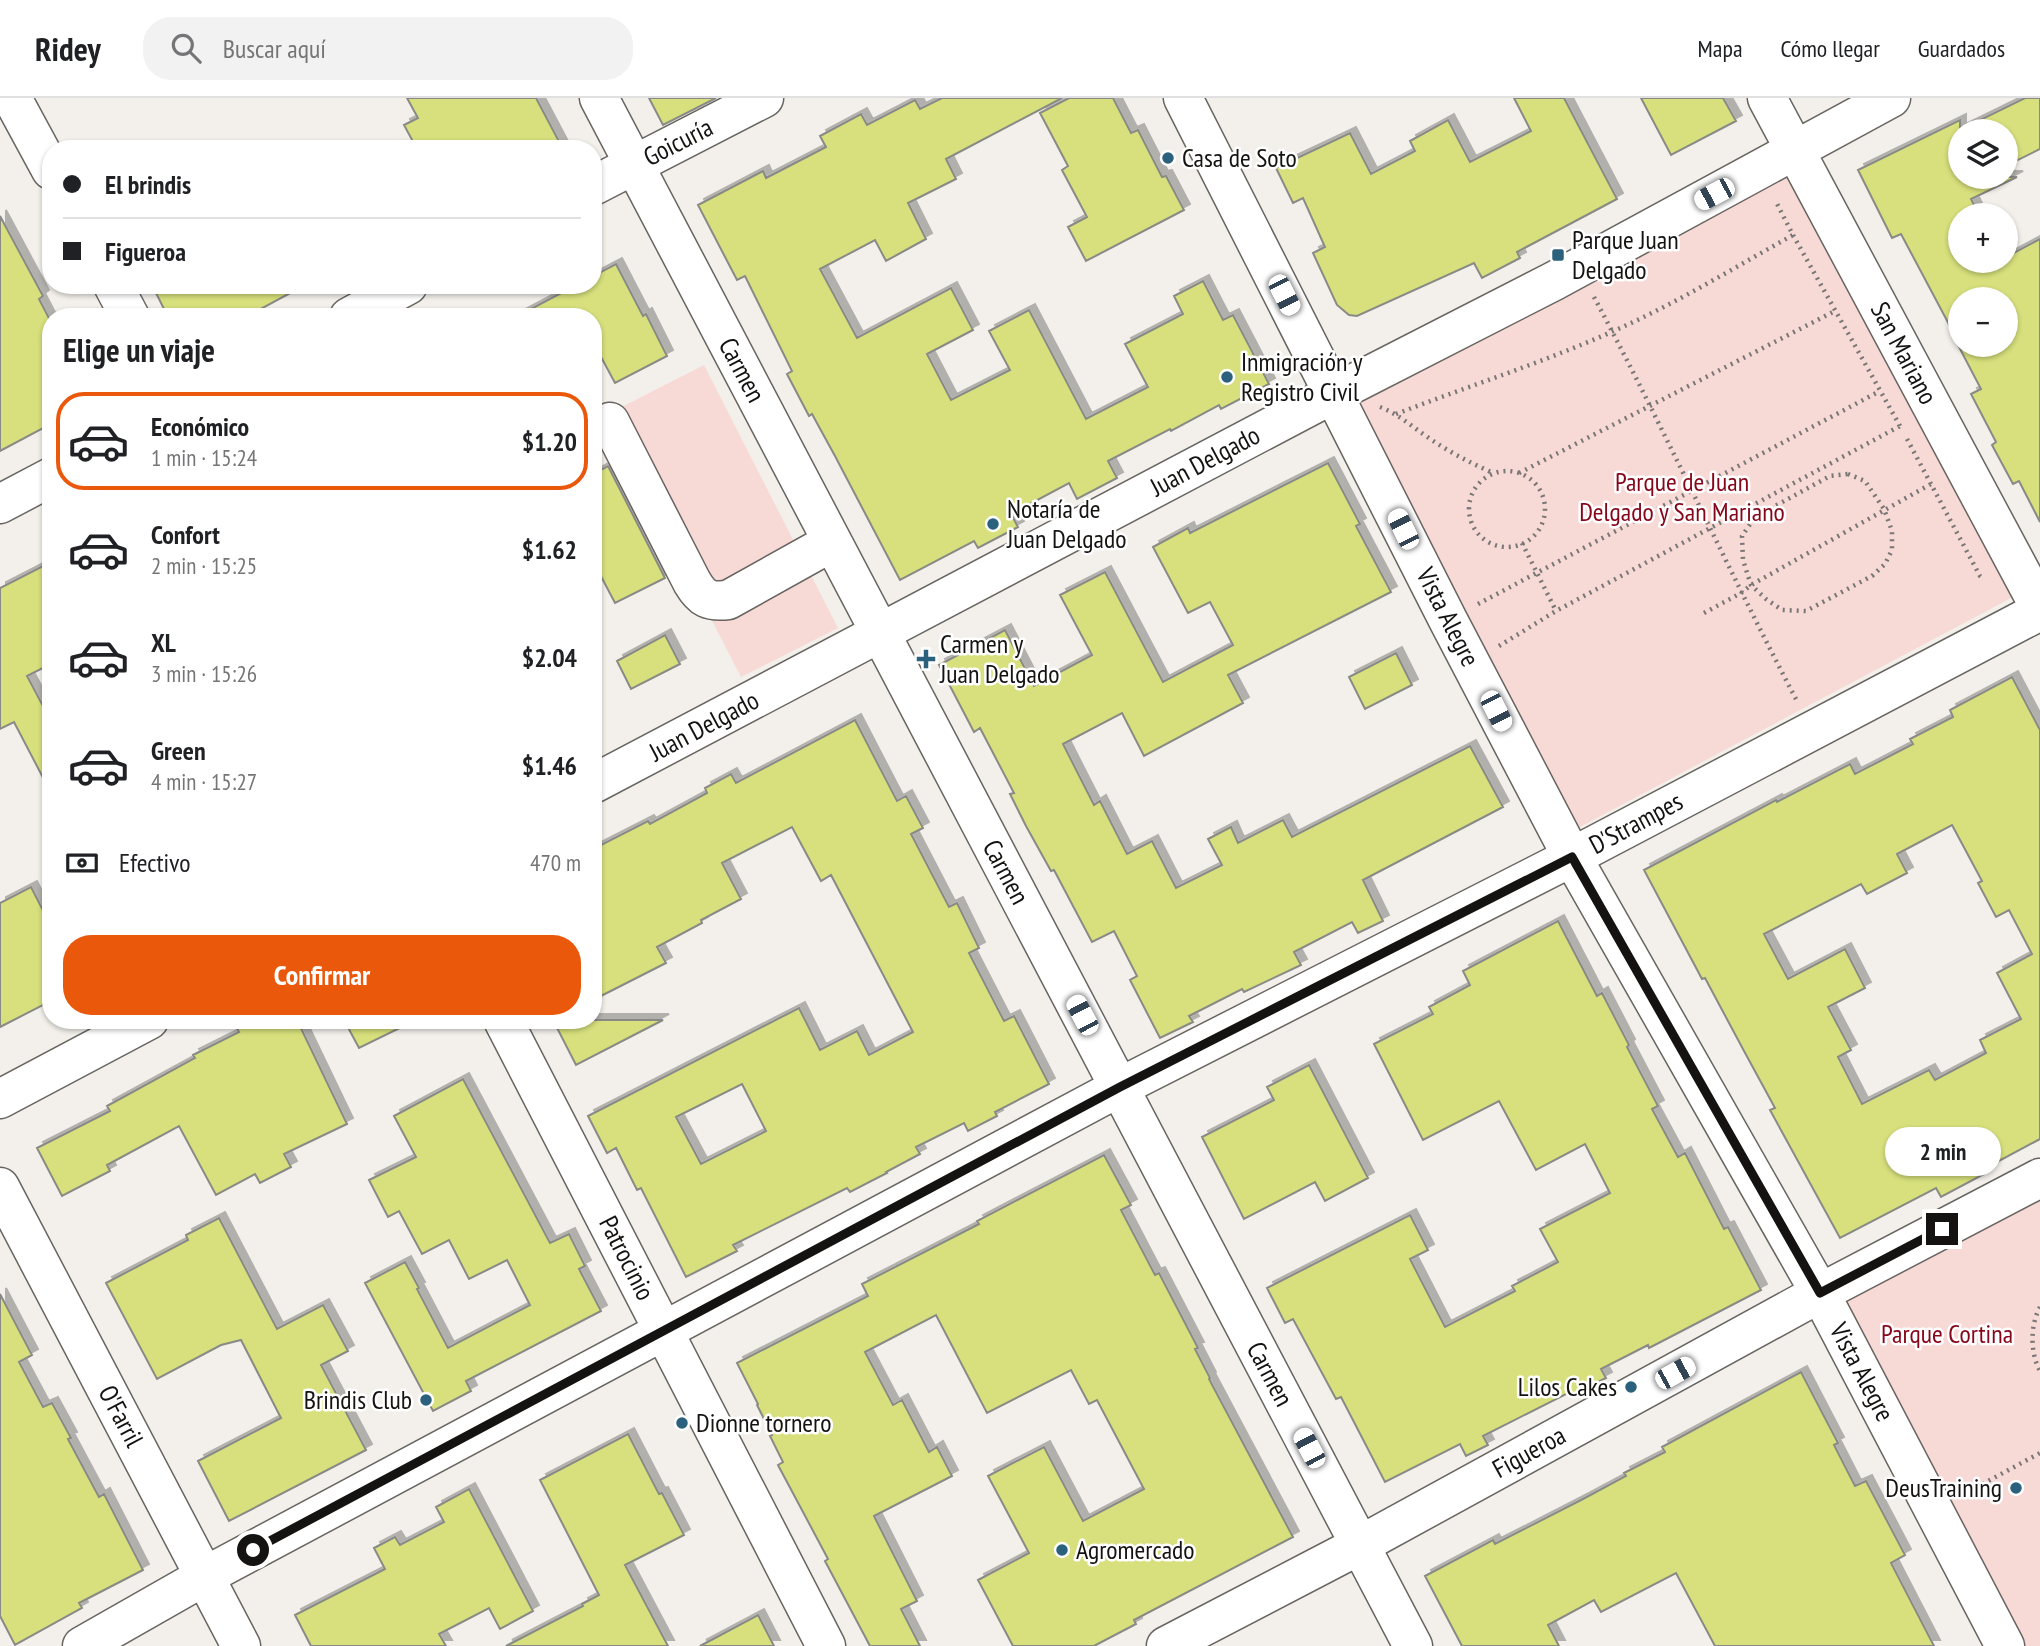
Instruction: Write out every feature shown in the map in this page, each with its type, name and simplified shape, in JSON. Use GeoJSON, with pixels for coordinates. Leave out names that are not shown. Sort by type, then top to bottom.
{"type":"FeatureCollection","features":[{"type":"Feature","properties":{"kind":"street"},"geometry":{"type":"LineString","coordinates":[[12,98],[42,153]]}},
{"type":"Feature","properties":{"kind":"street","name":"Carmen"},"geometry":{"type":"LineString","coordinates":[[599,98],[1413,1646]]}},
{"type":"Feature","properties":{"kind":"street","name":"Goicuría"},"geometry":{"type":"LineString","coordinates":[[602,181],[764,98]]}},
{"type":"Feature","properties":{"kind":"street","name":"Vista Alegre"},"geometry":{"type":"LineString","coordinates":[[1183,98],[1448,620],[1572,857],[1820,1293],[2006,1646]]}},
{"type":"Feature","properties":{"kind":"street","name":"San Mariano"},"geometry":{"type":"LineString","coordinates":[[1766,98],[2040,609]]}},
{"type":"Feature","properties":{"kind":"street","name":"Juan Delgado"},"geometry":{"type":"LineString","coordinates":[[602,779],[1335,393],[1554,281],[1577,266],[1891,98]]}},
{"type":"Feature","properties":{"kind":"street"},"geometry":{"type":"LineString","coordinates":[[366,308],[391,294]]}},
{"type":"Feature","properties":{"kind":"street"},"geometry":{"type":"LineString","coordinates":[[602,426],[610,422],[699,594],[713,601],[728,600],[832,542]]}},
{"type":"Feature","properties":{"kind":"street"},"geometry":{"type":"LineString","coordinates":[[0,504],[42,482]]}},
{"type":"Feature","properties":{"kind":"street","name":"D'Strampes"},"geometry":{"type":"LineString","coordinates":[[82,1646],[205,1576],[1120,1087],[1572,857],[2040,609]]}},
{"type":"Feature","properties":{"kind":"street"},"geometry":{"type":"LineString","coordinates":[[0,1099],[132,1029]]}},
{"type":"Feature","properties":{"kind":"street","name":"Patrocinio"},"geometry":{"type":"LineString","coordinates":[[508,1029],[827,1646]]}},
{"type":"Feature","properties":{"kind":"street","name":"Figueroa"},"geometry":{"type":"LineString","coordinates":[[1166,1646],[1360,1545],[1820,1293],[2040,1178]]}},
{"type":"Feature","properties":{"kind":"street","name":"O'Farril"},"geometry":{"type":"LineString","coordinates":[[0,1187],[241,1646]]}},
{"type":"Feature","properties":{"kind":"path"},"geometry":{"type":"LineString","coordinates":[[1759,170],[1980,576]]}},
{"type":"Feature","properties":{"kind":"path"},"geometry":{"type":"LineString","coordinates":[[1396,414],[1491,380],[1612,331],[1683,296],[1793,235]]}},
{"type":"Feature","properties":{"kind":"path"},"geometry":{"type":"LineString","coordinates":[[1577,266],[1802,709]]}},
{"type":"Feature","properties":{"kind":"path"},"geometry":{"type":"LineString","coordinates":[[1519,473],[1835,311]]}},
{"type":"Feature","properties":{"kind":"path"},"geometry":{"type":"LineString","coordinates":[[1448,620],[1880,391]]}},
{"type":"Feature","properties":{"kind":"path"},"geometry":{"type":"LineString","coordinates":[[1376,406],[1396,414],[1461,458],[1493,473]]}},
{"type":"Feature","properties":{"kind":"path"},"geometry":{"type":"LineString","coordinates":[[1471,663],[1556,611],[1900,426]]}},
{"type":"Feature","properties":{"kind":"path"},"geometry":{"type":"LineString","coordinates":[[1493,473],[1519,473],[1530,479],[1539,489],[1544,501],[1545,514],[1541,526],[1533,536],[1511,547],[1487,541],[1478,533],[1469,512],[1470,499],[1475,488],[1493,473]]}},
{"type":"Feature","properties":{"kind":"path"},"geometry":{"type":"LineString","coordinates":[[1848,474],[1865,481],[1884,509],[1892,531],[1892,550],[1885,564],[1872,576],[1807,611],[1782,610],[1751,585],[1743,560],[1742,536],[1755,517],[1830,476],[1848,474]]}},
{"type":"Feature","properties":{"kind":"path"},"geometry":{"type":"LineString","coordinates":[[1704,613],[1931,484]]}},
{"type":"Feature","properties":{"kind":"path"},"geometry":{"type":"LineString","coordinates":[[1522,543],[1556,611]]}},
{"type":"Feature","properties":{"kind":"path"},"geometry":{"type":"LineString","coordinates":[[2040,1307],[2036,1314],[2032,1339],[2040,1371]]}},
{"type":"Feature","properties":{"kind":"path"},"geometry":{"type":"LineString","coordinates":[[1934,1510],[2040,1453]]}},
{"type":"Feature","properties":{"kind":"green space","name":"Parque de Juan Delgado y San Mariano"},"geometry":{"type":"Polygon","coordinates":[[[1785,166],[2015,596],[1578,828],[1348,398],[1785,166]]]}},
{"type":"Feature","properties":{"kind":"green space"},"geometry":{"type":"Polygon","coordinates":[[[704,365],[838,628],[741,677],[606,415],[704,365]]]}},
{"type":"Feature","properties":{"kind":"green space","name":"Parque Cortina"},"geometry":{"type":"Polygon","coordinates":[[[2040,1178],[2040,1646],[2005,1646],[1820,1293],[2040,1178]]]}},
{"type":"Feature","properties":{"kind":"building"},"geometry":{"type":"Polygon","coordinates":[[[407,98],[536,98],[558,140],[412,140],[404,125],[418,118],[407,98]]]}},
{"type":"Feature","properties":{"kind":"building"},"geometry":{"type":"Polygon","coordinates":[[[649,98],[716,98],[663,125],[649,98]]]}},
{"type":"Feature","properties":{"kind":"building"},"geometry":{"type":"Polygon","coordinates":[[[942,98],[1062,98],[946,159],[956,179],[908,203],[926,239],[886,261],[875,240],[820,269],[857,338],[951,288],[973,330],[927,354],[951,400],[1010,370],[989,331],[1029,310],[1086,419],[1148,387],[1125,344],[1183,314],[1174,296],[1203,281],[1223,320],[1233,315],[1269,384],[1221,409],[1219,405],[1108,461],[1117,478],[1077,499],[1069,483],[1011,514],[1018,527],[978,548],[974,541],[900,580],[812,414],[809,416],[787,374],[792,371],[745,276],[737,280],[698,205],[763,171],[766,178],[826,147],[820,136],[861,114],[867,125],[915,100],[920,109],[942,98]]]}},
{"type":"Feature","properties":{"kind":"building"},"geometry":{"type":"Polygon","coordinates":[[[1069,98],[1113,98],[1131,133],[1138,130],[1162,177],[1166,176],[1184,210],[1086,261],[1068,227],[1087,217],[1062,170],[1068,166],[1040,113],[1069,98]]]}},
{"type":"Feature","properties":{"kind":"building"},"geometry":{"type":"Polygon","coordinates":[[[1514,98],[1564,98],[1617,199],[1517,252],[1520,258],[1482,278],[1474,263],[1357,316],[1349,315],[1337,305],[1313,253],[1325,247],[1303,198],[1293,203],[1276,168],[1350,133],[1371,174],[1415,151],[1410,141],[1448,120],[1470,162],[1531,131],[1514,98]]]}},
{"type":"Feature","properties":{"kind":"building"},"geometry":{"type":"Polygon","coordinates":[[[1641,98],[1723,98],[1736,121],[1671,155],[1641,98]]]}},
{"type":"Feature","properties":{"kind":"building"},"geometry":{"type":"Polygon","coordinates":[[[2025,98],[2040,98],[2040,149],[2018,160],[2018,119],[1982,119],[2025,98]]]}},
{"type":"Feature","properties":{"kind":"building"},"geometry":{"type":"Polygon","coordinates":[[[1948,126],[1948,189],[1992,189],[1971,199],[1973,203],[1948,203],[1948,273],[2018,273],[2018,251],[2040,239],[2040,522],[2019,481],[2013,484],[1992,445],[1996,442],[1971,394],[1981,389],[1964,357],[2018,357],[2018,287],[1948,287],[1948,322],[1901,234],[1892,238],[1858,170],[1948,126]]]}},
{"type":"Feature","properties":{"kind":"building"},"geometry":{"type":"Polygon","coordinates":[[[0,216],[43,296],[39,299],[44,308],[42,429],[0,451],[0,216]]]}},
{"type":"Feature","properties":{"kind":"building"},"geometry":{"type":"Polygon","coordinates":[[[616,264],[667,356],[615,383],[602,359],[602,308],[533,308],[559,294],[602,294],[602,271],[616,264]]]}},
{"type":"Feature","properties":{"kind":"building"},"geometry":{"type":"Polygon","coordinates":[[[156,294],[288,294],[263,308],[164,308],[156,294]]]}},
{"type":"Feature","properties":{"kind":"building"},"geometry":{"type":"Polygon","coordinates":[[[1328,463],[1360,524],[1356,526],[1391,592],[1228,675],[1243,703],[1144,756],[1122,713],[1063,744],[1094,805],[1100,801],[1127,854],[1152,841],[1176,888],[1222,865],[1208,839],[1231,827],[1238,843],[1283,820],[1292,837],[1470,746],[1503,807],[1363,880],[1383,921],[1358,933],[1352,922],[1294,952],[1301,965],[1244,992],[1242,989],[1189,1016],[1193,1022],[1160,1038],[1130,980],[1137,976],[1114,931],[1092,942],[1054,870],[1051,871],[1026,826],[1010,794],[1014,793],[980,728],[974,732],[939,665],[1005,630],[1034,686],[1092,655],[1060,595],[1105,572],[1163,682],[1233,645],[1210,602],[1188,613],[1153,547],[1188,528],[1190,533],[1328,463]]]}},
{"type":"Feature","properties":{"kind":"building"},"geometry":{"type":"Polygon","coordinates":[[[608,466],[665,578],[615,603],[602,578],[602,469],[608,466]]]}},
{"type":"Feature","properties":{"kind":"building"},"geometry":{"type":"Polygon","coordinates":[[[42,567],[42,668],[27,676],[42,704],[42,776],[14,722],[0,729],[0,588],[42,567]]]}},
{"type":"Feature","properties":{"kind":"building"},"geometry":{"type":"Polygon","coordinates":[[[665,635],[680,664],[631,689],[617,661],[665,635]]]}},
{"type":"Feature","properties":{"kind":"building"},"geometry":{"type":"Polygon","coordinates":[[[1396,653],[1412,685],[1365,709],[1349,677],[1396,653]]]}},
{"type":"Feature","properties":{"kind":"building"},"geometry":{"type":"Polygon","coordinates":[[[2012,677],[2040,730],[2040,1139],[1982,1170],[1984,1174],[1941,1197],[1936,1188],[1840,1238],[1770,1110],[1775,1108],[1644,870],[1850,764],[1855,774],[1913,744],[1910,739],[1953,717],[1950,710],[2012,677]],[[1952,825],[1897,854],[1907,873],[1867,894],[1861,884],[1764,934],[1788,979],[1845,949],[1865,988],[1828,1007],[1851,1050],[1838,1057],[1862,1104],[1929,1070],[1935,1080],[1986,1053],[1980,1040],[2021,1019],[1997,973],[2032,954],[2009,910],[1996,917],[1978,883],[1982,881],[1952,825]]]}},
{"type":"Feature","properties":{"kind":"building"},"geometry":{"type":"Polygon","coordinates":[[[855,720],[897,801],[906,796],[923,828],[911,834],[949,907],[957,903],[979,948],[969,953],[1004,1021],[1014,1016],[1049,1084],[995,1112],[997,1116],[968,1131],[964,1123],[916,1147],[920,1154],[887,1173],[850,1192],[847,1188],[733,1245],[737,1251],[686,1277],[641,1188],[637,1190],[616,1148],[607,1153],[588,1116],[799,1008],[820,1050],[857,1031],[869,1055],[913,1032],[831,875],[821,881],[792,827],[722,863],[741,899],[657,947],[666,963],[602,995],[602,844],[648,821],[650,824],[707,793],[705,788],[731,774],[736,783],[855,720]],[[742,1084],[676,1117],[701,1164],[766,1131],[742,1084]]]}},
{"type":"Feature","properties":{"kind":"building"},"geometry":{"type":"Polygon","coordinates":[[[31,887],[42,908],[42,1006],[0,1027],[0,903],[31,887]]]}},
{"type":"Feature","properties":{"kind":"building"},"geometry":{"type":"Polygon","coordinates":[[[1558,921],[1597,996],[1602,993],[1629,1045],[1627,1047],[1658,1106],[1652,1109],[1678,1157],[1685,1153],[1724,1229],[1728,1227],[1761,1290],[1649,1348],[1648,1345],[1601,1369],[1606,1378],[1570,1396],[1568,1393],[1483,1436],[1488,1445],[1466,1456],[1460,1444],[1385,1482],[1341,1397],[1336,1399],[1293,1319],[1285,1323],[1267,1288],[1410,1215],[1428,1250],[1410,1259],[1445,1327],[1515,1291],[1512,1286],[1558,1262],[1540,1229],[1610,1193],[1585,1144],[1536,1170],[1499,1101],[1423,1140],[1374,1044],[1433,1014],[1429,1007],[1470,985],[1463,971],[1558,921]]]}},
{"type":"Feature","properties":{"kind":"building"},"geometry":{"type":"Polygon","coordinates":[[[602,1020],[663,1020],[576,1065],[558,1029],[602,1029],[602,1020]]]}},
{"type":"Feature","properties":{"kind":"building"},"geometry":{"type":"Polygon","coordinates":[[[238,1029],[301,1029],[347,1124],[284,1154],[291,1167],[260,1183],[255,1174],[216,1195],[179,1126],[107,1165],[110,1171],[62,1196],[37,1148],[110,1111],[107,1106],[195,1058],[193,1055],[239,1032],[238,1029]]]}},
{"type":"Feature","properties":{"kind":"building"},"geometry":{"type":"Polygon","coordinates":[[[349,1029],[398,1029],[359,1048],[349,1029]]]}},
{"type":"Feature","properties":{"kind":"building"},"geometry":{"type":"Polygon","coordinates":[[[1309,1065],[1368,1178],[1325,1201],[1315,1182],[1244,1219],[1202,1137],[1274,1100],[1267,1087],[1309,1065]]]}},
{"type":"Feature","properties":{"kind":"building"},"geometry":{"type":"Polygon","coordinates":[[[463,1079],[550,1243],[569,1234],[585,1266],[579,1269],[601,1311],[466,1381],[471,1391],[433,1411],[365,1283],[405,1262],[448,1348],[530,1305],[507,1260],[469,1279],[449,1240],[422,1254],[399,1211],[388,1217],[369,1180],[416,1157],[394,1116],[463,1079]]]}},
{"type":"Feature","properties":{"kind":"building"},"geometry":{"type":"Polygon","coordinates":[[[1104,1155],[1131,1205],[1121,1210],[1155,1275],[1159,1273],[1198,1348],[1195,1349],[1209,1379],[1293,1537],[1134,1620],[1136,1624],[1094,1646],[1013,1646],[978,1580],[1029,1553],[988,1476],[1044,1447],[1083,1521],[1144,1489],[1097,1400],[1089,1404],[1071,1370],[987,1413],[936,1315],[865,1352],[893,1405],[902,1400],[929,1452],[937,1447],[952,1476],[874,1516],[917,1601],[901,1609],[920,1646],[870,1646],[778,1465],[783,1462],[737,1363],[868,1296],[862,1284],[1104,1155]]]}},
{"type":"Feature","properties":{"kind":"building"},"geometry":{"type":"Polygon","coordinates":[[[219,1218],[277,1329],[323,1305],[348,1351],[321,1365],[366,1450],[229,1521],[198,1461],[281,1418],[241,1340],[221,1345],[157,1379],[106,1283],[188,1240],[186,1235],[219,1218]]]}},
{"type":"Feature","properties":{"kind":"building"},"geometry":{"type":"Polygon","coordinates":[[[0,1294],[32,1355],[19,1362],[43,1407],[52,1403],[99,1497],[104,1494],[143,1570],[79,1603],[82,1608],[15,1645],[0,1616],[0,1294]]]}},
{"type":"Feature","properties":{"kind":"building"},"geometry":{"type":"Polygon","coordinates":[[[1801,1372],[1838,1443],[1834,1445],[1855,1486],[1866,1481],[1905,1555],[1891,1563],[1934,1646],[1715,1646],[1676,1573],[1601,1612],[1594,1600],[1548,1625],[1559,1646],[1462,1646],[1425,1576],[1493,1540],[1495,1544],[1626,1476],[1624,1473],[1665,1452],[1662,1447],[1801,1372]]]}},
{"type":"Feature","properties":{"kind":"building"},"geometry":{"type":"Polygon","coordinates":[[[628,1434],[684,1535],[625,1565],[668,1646],[506,1646],[599,1595],[540,1480],[628,1434]]]}},
{"type":"Feature","properties":{"kind":"building"},"geometry":{"type":"Polygon","coordinates":[[[469,1489],[533,1611],[500,1629],[489,1608],[439,1634],[446,1646],[311,1646],[295,1615],[385,1569],[374,1548],[395,1537],[400,1545],[444,1522],[436,1507],[469,1489]]]}},
{"type":"Feature","properties":{"kind":"building"},"geometry":{"type":"Polygon","coordinates":[[[758,1615],[774,1646],[700,1646],[758,1615]]]}},
{"type":"Feature","properties":{"kind":"place","name":"Casa de Soto"},"geometry":{"type":"Point","coordinates":[1168,158]}},
{"type":"Feature","properties":{"kind":"place","name":"Parque Juan Delgado"},"geometry":{"type":"Point","coordinates":[1558,255]}},
{"type":"Feature","properties":{"kind":"place","name":"Inmigración y Registro Civil"},"geometry":{"type":"Point","coordinates":[1227,377]}},
{"type":"Feature","properties":{"kind":"place","name":"Notaría de Juan Delgado"},"geometry":{"type":"Point","coordinates":[993,524]}},
{"type":"Feature","properties":{"kind":"place","name":"Carmen y Juan Delgado"},"geometry":{"type":"Point","coordinates":[926,659]}},
{"type":"Feature","properties":{"kind":"place","name":"Lilos Cakes"},"geometry":{"type":"Point","coordinates":[1631,1387]}},
{"type":"Feature","properties":{"kind":"place","name":"Brindis Club"},"geometry":{"type":"Point","coordinates":[426,1400]}},
{"type":"Feature","properties":{"kind":"place","name":"Dionne tornero"},"geometry":{"type":"Point","coordinates":[682,1423]}},
{"type":"Feature","properties":{"kind":"place","name":"DeusTraining"},"geometry":{"type":"Point","coordinates":[2016,1488]}},
{"type":"Feature","properties":{"kind":"place","name":"Agromercado"},"geometry":{"type":"Point","coordinates":[1062,1550]}},
{"type":"Feature","properties":{"kind":"route"},"geometry":{"type":"LineString","coordinates":[[253,1550],[1120,1087],[1572,857],[1820,1293],[1942,1229]]}}]}
